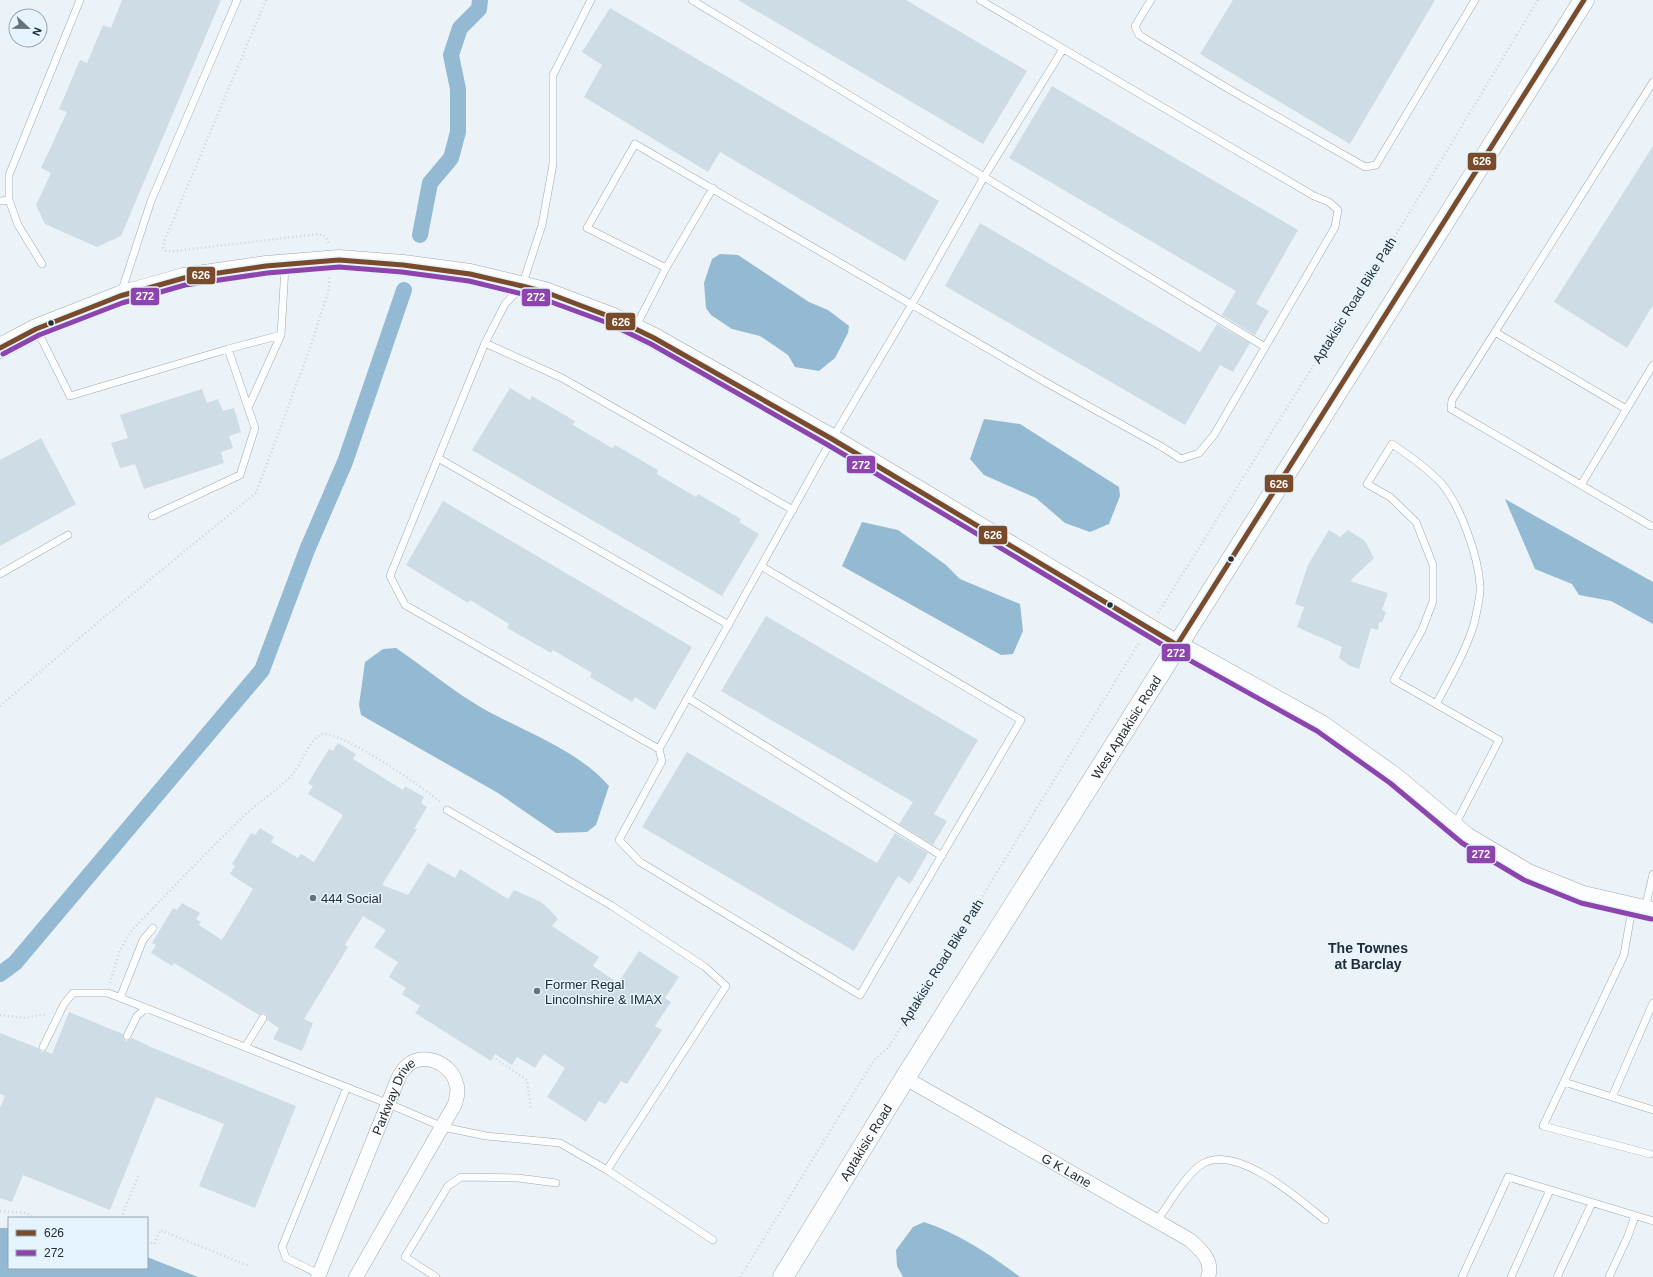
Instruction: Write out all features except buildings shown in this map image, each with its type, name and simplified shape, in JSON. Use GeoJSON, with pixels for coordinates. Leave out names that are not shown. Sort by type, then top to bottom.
{"type":"FeatureCollection","features":[{"type":"Feature","properties":{"kind":"street","name":"West Aptakisic Road"},"geometry":{"type":"LineString","coordinates":[[950,1008],[1584,0]]}},
{"type":"Feature","properties":{"kind":"street"},"geometry":{"type":"LineString","coordinates":[[0,347],[36,329],[120,296],[184,278],[285,264],[339,260],[403,265],[470,274],[545,292],[611,317],[654,338],[832,439],[1177,645],[1321,726],[1394,777],[1466,837],[1528,874],[1583,896],[1643,910]]}},
{"type":"Feature","properties":{"kind":"street","name":"Aptakisic Road"},"geometry":{"type":"LineString","coordinates":[[782,1277],[950,1008]]}},
{"type":"Feature","properties":{"kind":"street","name":"Parkway Drive"},"geometry":{"type":"LineString","coordinates":[[321,1276],[398,1079],[405,1068],[415,1061],[425,1059],[436,1061],[445,1066],[457,1083],[458,1094],[455,1104],[356,1277]]}},
{"type":"Feature","properties":{"kind":"street","name":"G K Lane"},"geometry":{"type":"LineString","coordinates":[[905,1078],[1190,1240],[1203,1252],[1208,1261],[1208,1277]]}},
{"type":"Feature","properties":{"kind":"lane"},"geometry":{"type":"LineString","coordinates":[[42,264],[18,225],[8,200],[9,175],[80,0]]}},
{"type":"Feature","properties":{"kind":"lane"},"geometry":{"type":"LineString","coordinates":[[120,296],[151,201],[237,0]]}},
{"type":"Feature","properties":{"kind":"lane"},"geometry":{"type":"LineString","coordinates":[[590,0],[553,75],[553,164],[542,225],[522,286],[505,304],[485,343],[390,576],[405,605],[659,749]]}},
{"type":"Feature","properties":{"kind":"lane"},"geometry":{"type":"LineString","coordinates":[[692,0],[1265,346]]}},
{"type":"Feature","properties":{"kind":"lane"},"geometry":{"type":"LineString","coordinates":[[666,268],[587,228],[635,144],[1181,459],[1199,453],[1214,435],[1335,227],[1338,210],[1328,202],[1314,196],[980,0]]}},
{"type":"Feature","properties":{"kind":"lane"},"geometry":{"type":"LineString","coordinates":[[1151,0],[1135,26],[1139,35],[1234,92],[1365,167],[1376,166],[1475,0]]}},
{"type":"Feature","properties":{"kind":"lane"},"geometry":{"type":"LineString","coordinates":[[761,566],[1021,720],[860,995],[640,862],[619,840],[662,760],[659,749],[729,625],[761,566],[832,439],[912,304],[984,177],[1063,49]]}},
{"type":"Feature","properties":{"kind":"lane"},"geometry":{"type":"LineString","coordinates":[[1653,82],[1452,400],[1451,409],[1653,526]]}},
{"type":"Feature","properties":{"kind":"lane"},"geometry":{"type":"LineString","coordinates":[[635,328],[666,268],[713,188]]}},
{"type":"Feature","properties":{"kind":"lane"},"geometry":{"type":"LineString","coordinates":[[0,201],[8,200]]}},
{"type":"Feature","properties":{"kind":"lane"},"geometry":{"type":"LineString","coordinates":[[248,408],[281,335],[285,264]]}},
{"type":"Feature","properties":{"kind":"lane"},"geometry":{"type":"LineString","coordinates":[[36,329],[70,396],[228,349],[281,335]]}},
{"type":"Feature","properties":{"kind":"lane"},"geometry":{"type":"LineString","coordinates":[[1495,332],[1626,409]]}},
{"type":"Feature","properties":{"kind":"lane"},"geometry":{"type":"LineString","coordinates":[[485,343],[562,378],[793,510]]}},
{"type":"Feature","properties":{"kind":"lane"},"geometry":{"type":"LineString","coordinates":[[152,516],[240,475],[255,428],[228,349]]}},
{"type":"Feature","properties":{"kind":"lane"},"geometry":{"type":"LineString","coordinates":[[1582,485],[1653,365]]}},
{"type":"Feature","properties":{"kind":"lane"},"geometry":{"type":"LineString","coordinates":[[1436,704],[1464,653],[1474,624],[1480,587],[1474,552],[1460,513],[1442,485],[1422,465],[1392,444],[1368,484],[1390,497],[1416,522],[1433,565],[1433,601],[1422,630],[1394,680],[1436,704],[1499,740],[1454,827]]}},
{"type":"Feature","properties":{"kind":"lane"},"geometry":{"type":"LineString","coordinates":[[438,458],[729,625]]}},
{"type":"Feature","properties":{"kind":"lane"},"geometry":{"type":"LineString","coordinates":[[0,574],[68,535]]}},
{"type":"Feature","properties":{"kind":"lane"},"geometry":{"type":"LineString","coordinates":[[688,698],[942,856]]}},
{"type":"Feature","properties":{"kind":"lane"},"geometry":{"type":"LineString","coordinates":[[447,810],[612,906],[705,967],[726,986],[607,1170]]}},
{"type":"Feature","properties":{"kind":"lane"},"geometry":{"type":"LineString","coordinates":[[1653,874],[1643,910],[1624,955],[1544,1126],[1652,1155],[1653,1146]]}},
{"type":"Feature","properties":{"kind":"lane"},"geometry":{"type":"LineString","coordinates":[[120,998],[143,940],[153,928]]}},
{"type":"Feature","properties":{"kind":"lane"},"geometry":{"type":"LineString","coordinates":[[43,1047],[64,1004],[73,993],[108,993],[348,1087],[443,1127],[486,1136],[560,1143],[607,1170],[713,1240]]}},
{"type":"Feature","properties":{"kind":"lane"},"geometry":{"type":"LineString","coordinates":[[1612,1097],[1653,1003]]}},
{"type":"Feature","properties":{"kind":"lane"},"geometry":{"type":"LineString","coordinates":[[127,1036],[137,1016],[146,1008]]}},
{"type":"Feature","properties":{"kind":"lane"},"geometry":{"type":"LineString","coordinates":[[245,1047],[263,1018]]}},
{"type":"Feature","properties":{"kind":"lane"},"geometry":{"type":"LineString","coordinates":[[1564,1082],[1653,1110]]}},
{"type":"Feature","properties":{"kind":"lane"},"geometry":{"type":"LineString","coordinates":[[321,1276],[286,1258],[282,1247],[348,1087]]}},
{"type":"Feature","properties":{"kind":"lane"},"geometry":{"type":"LineString","coordinates":[[1157,1221],[1184,1183],[1197,1168],[1204,1163],[1217,1159],[1227,1159],[1261,1172],[1284,1186],[1325,1220]]}},
{"type":"Feature","properties":{"kind":"lane"},"geometry":{"type":"LineString","coordinates":[[436,1277],[406,1257],[448,1186],[461,1177],[518,1178],[556,1183]]}},
{"type":"Feature","properties":{"kind":"lane"},"geometry":{"type":"LineString","coordinates":[[1462,1277],[1508,1177],[1653,1221]]}},
{"type":"Feature","properties":{"kind":"lane"},"geometry":{"type":"LineString","coordinates":[[1511,1277],[1550,1190]]}},
{"type":"Feature","properties":{"kind":"lane"},"geometry":{"type":"LineString","coordinates":[[1557,1277],[1592,1203]]}},
{"type":"Feature","properties":{"kind":"lane"},"geometry":{"type":"LineString","coordinates":[[1609,1277],[1628,1236],[1635,1216]]}},
{"type":"Feature","properties":{"kind":"path"},"geometry":{"type":"LineString","coordinates":[[266,0],[164,242],[163,248],[166,251],[174,251],[319,234],[326,237],[329,245]]}},
{"type":"Feature","properties":{"kind":"path","name":"Aptakisic Road Bike Path"},"geometry":{"type":"LineString","coordinates":[[1167,599],[1409,213],[1538,0]]}},
{"type":"Feature","properties":{"kind":"path"},"geometry":{"type":"LineString","coordinates":[[0,706],[103,618],[256,492],[312,340],[329,289],[329,275]]}},
{"type":"Feature","properties":{"kind":"path","name":"Aptakisic Road Bike Path"},"geometry":{"type":"LineString","coordinates":[[740,1277],[874,1060],[888,1048],[895,1037],[1139,643]]}},
{"type":"Feature","properties":{"kind":"path"},"geometry":{"type":"LineString","coordinates":[[108,993],[120,950],[132,930],[244,816],[290,777],[300,764],[314,739],[319,735],[325,733],[332,734],[355,746],[426,790],[447,810]]}},
{"type":"Feature","properties":{"kind":"path"},"geometry":{"type":"LineString","coordinates":[[0,1015],[23,1018],[45,1016],[64,1004]]}},
{"type":"Feature","properties":{"kind":"path"},"geometry":{"type":"LineString","coordinates":[[496,1060],[527,1080],[531,1109]]}},
{"type":"Feature","properties":{"kind":"path"},"geometry":{"type":"LineString","coordinates":[[121,1217],[139,1174]]}},
{"type":"Feature","properties":{"kind":"path"},"geometry":{"type":"LineString","coordinates":[[0,1211],[26,1213],[33,1217]]}},
{"type":"Feature","properties":{"kind":"path"},"geometry":{"type":"LineString","coordinates":[[148,1241],[154,1244],[160,1230],[249,1266]]}},
{"type":"Feature","properties":{"kind":"water"},"geometry":{"type":"Polygon","coordinates":[[[720,254],[738,255],[809,302],[828,310],[849,326],[848,333],[835,358],[819,371],[795,367],[788,355],[760,336],[732,329],[711,315],[706,308],[704,283],[712,259],[720,254]]]}},
{"type":"Feature","properties":{"kind":"water"},"geometry":{"type":"Polygon","coordinates":[[[984,419],[1020,424],[1119,487],[1120,496],[1109,524],[1090,532],[1065,523],[1036,498],[984,475],[970,459],[984,419]]]}},
{"type":"Feature","properties":{"kind":"water"},"geometry":{"type":"Polygon","coordinates":[[[1505,499],[1653,582],[1653,624],[1611,601],[1579,595],[1572,584],[1535,569],[1505,499]]]}},
{"type":"Feature","properties":{"kind":"water"},"geometry":{"type":"Polygon","coordinates":[[[862,522],[898,530],[946,565],[960,579],[1020,604],[1023,631],[1013,654],[1001,655],[842,566],[862,522]]]}},
{"type":"Feature","properties":{"kind":"water"},"geometry":{"type":"Polygon","coordinates":[[[396,648],[449,687],[482,708],[549,742],[582,762],[596,773],[609,786],[596,825],[587,832],[556,833],[498,793],[361,715],[359,705],[365,662],[383,649],[396,648]]]}},
{"type":"Feature","properties":{"kind":"water"},"geometry":{"type":"Polygon","coordinates":[[[924,1222],[962,1238],[1020,1277],[903,1277],[897,1266],[896,1250],[913,1227],[924,1222]]]}},
{"type":"Feature","properties":{"kind":"water"},"geometry":{"type":"Polygon","coordinates":[[[0,1228],[8,1228],[8,1269],[148,1269],[148,1257],[198,1277],[0,1277],[0,1228]]]}},
{"type":"Feature","properties":{"kind":"waterway"},"geometry":{"type":"LineString","coordinates":[[420,235],[430,183],[451,158],[458,132],[458,89],[451,55],[460,28],[479,9],[480,0]]}},
{"type":"Feature","properties":{"kind":"waterway"},"geometry":{"type":"LineString","coordinates":[[0,974],[15,963],[262,670],[307,550],[345,462],[404,290]]}},
{"type":"Feature","properties":{"kind":"transit line","name":"626"},"geometry":{"type":"LineString","coordinates":[[1177,645],[1584,0]]}},
{"type":"Feature","properties":{"kind":"transit line","name":"626"},"geometry":{"type":"LineString","coordinates":[[0,348],[36,329],[120,296],[184,278],[266,266],[339,260],[403,265],[470,274],[522,286],[545,292],[611,317],[654,338],[832,439],[1177,645]]}},
{"type":"Feature","properties":{"kind":"transit line","name":"272"},"geometry":{"type":"LineString","coordinates":[[3,354],[39,335],[122,303],[185,285],[267,273],[339,267],[402,272],[469,281],[543,299],[608,323],[651,344],[828,445],[1173,651],[1317,731],[1390,783],[1462,843],[1524,880],[1581,903],[1651,919]]}},
{"type":"Feature","properties":{"kind":"place","name":"444 Social"},"geometry":{"type":"Point","coordinates":[313,898]}},
{"type":"Feature","properties":{"kind":"place","name":"Former Regal Lincolnshire & IMAX"},"geometry":{"type":"Point","coordinates":[537,991]}},
{"type":"Feature","properties":{"kind":"district","name":"The Townes at Barclay"},"geometry":{"type":"Point","coordinates":[1368,956]}}]}
